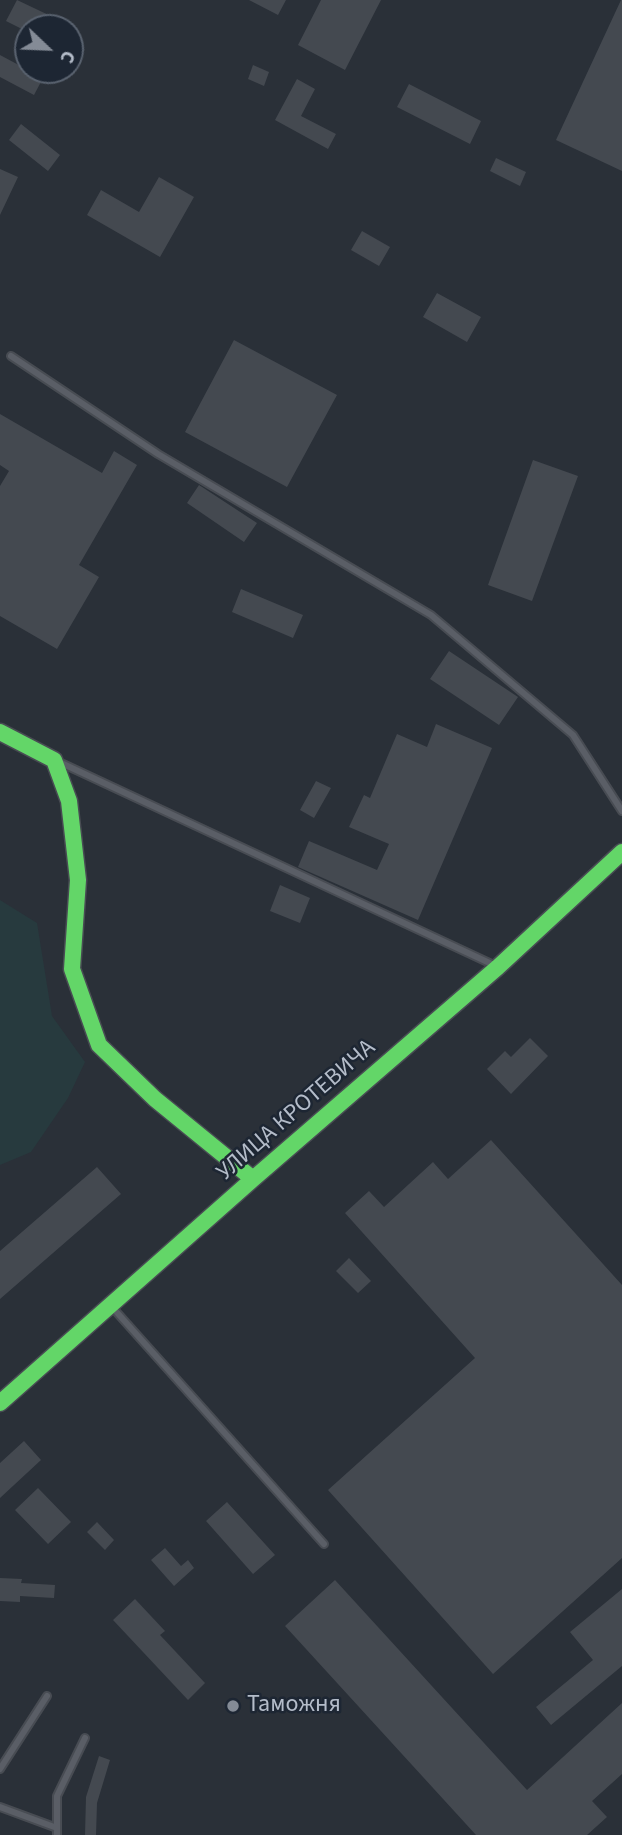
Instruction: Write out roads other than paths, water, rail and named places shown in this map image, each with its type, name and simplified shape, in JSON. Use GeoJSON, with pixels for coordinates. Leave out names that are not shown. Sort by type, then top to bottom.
{"type":"FeatureCollection","features":[{"type":"Feature","properties":{"kind":"street"},"geometry":{"type":"LineString","coordinates":[[0,732],[54,760],[69,800],[78,880],[72,969],[99,1045],[155,1099],[253,1179]]}},
{"type":"Feature","properties":{"kind":"street","name":"УЛИЦА КРОТЕВИЧА"},"geometry":{"type":"LineString","coordinates":[[0,1404],[253,1179],[498,967],[622,852]]}},
{"type":"Feature","properties":{"kind":"lane"},"geometry":{"type":"LineString","coordinates":[[11,356],[158,454],[430,615],[573,735],[622,811]]}},
{"type":"Feature","properties":{"kind":"lane"},"geometry":{"type":"LineString","coordinates":[[54,760],[498,967]]}},
{"type":"Feature","properties":{"kind":"lane"},"geometry":{"type":"LineString","coordinates":[[111,1305],[324,1544]]}},
{"type":"Feature","properties":{"kind":"lane"},"geometry":{"type":"LineString","coordinates":[[0,1769],[47,1696]]}},
{"type":"Feature","properties":{"kind":"lane"},"geometry":{"type":"LineString","coordinates":[[0,1807],[57,1831],[57,1796],[85,1738]]}},
{"type":"Feature","properties":{"kind":"place","name":"Таможня"},"geometry":{"type":"Point","coordinates":[233,1706]}}]}
